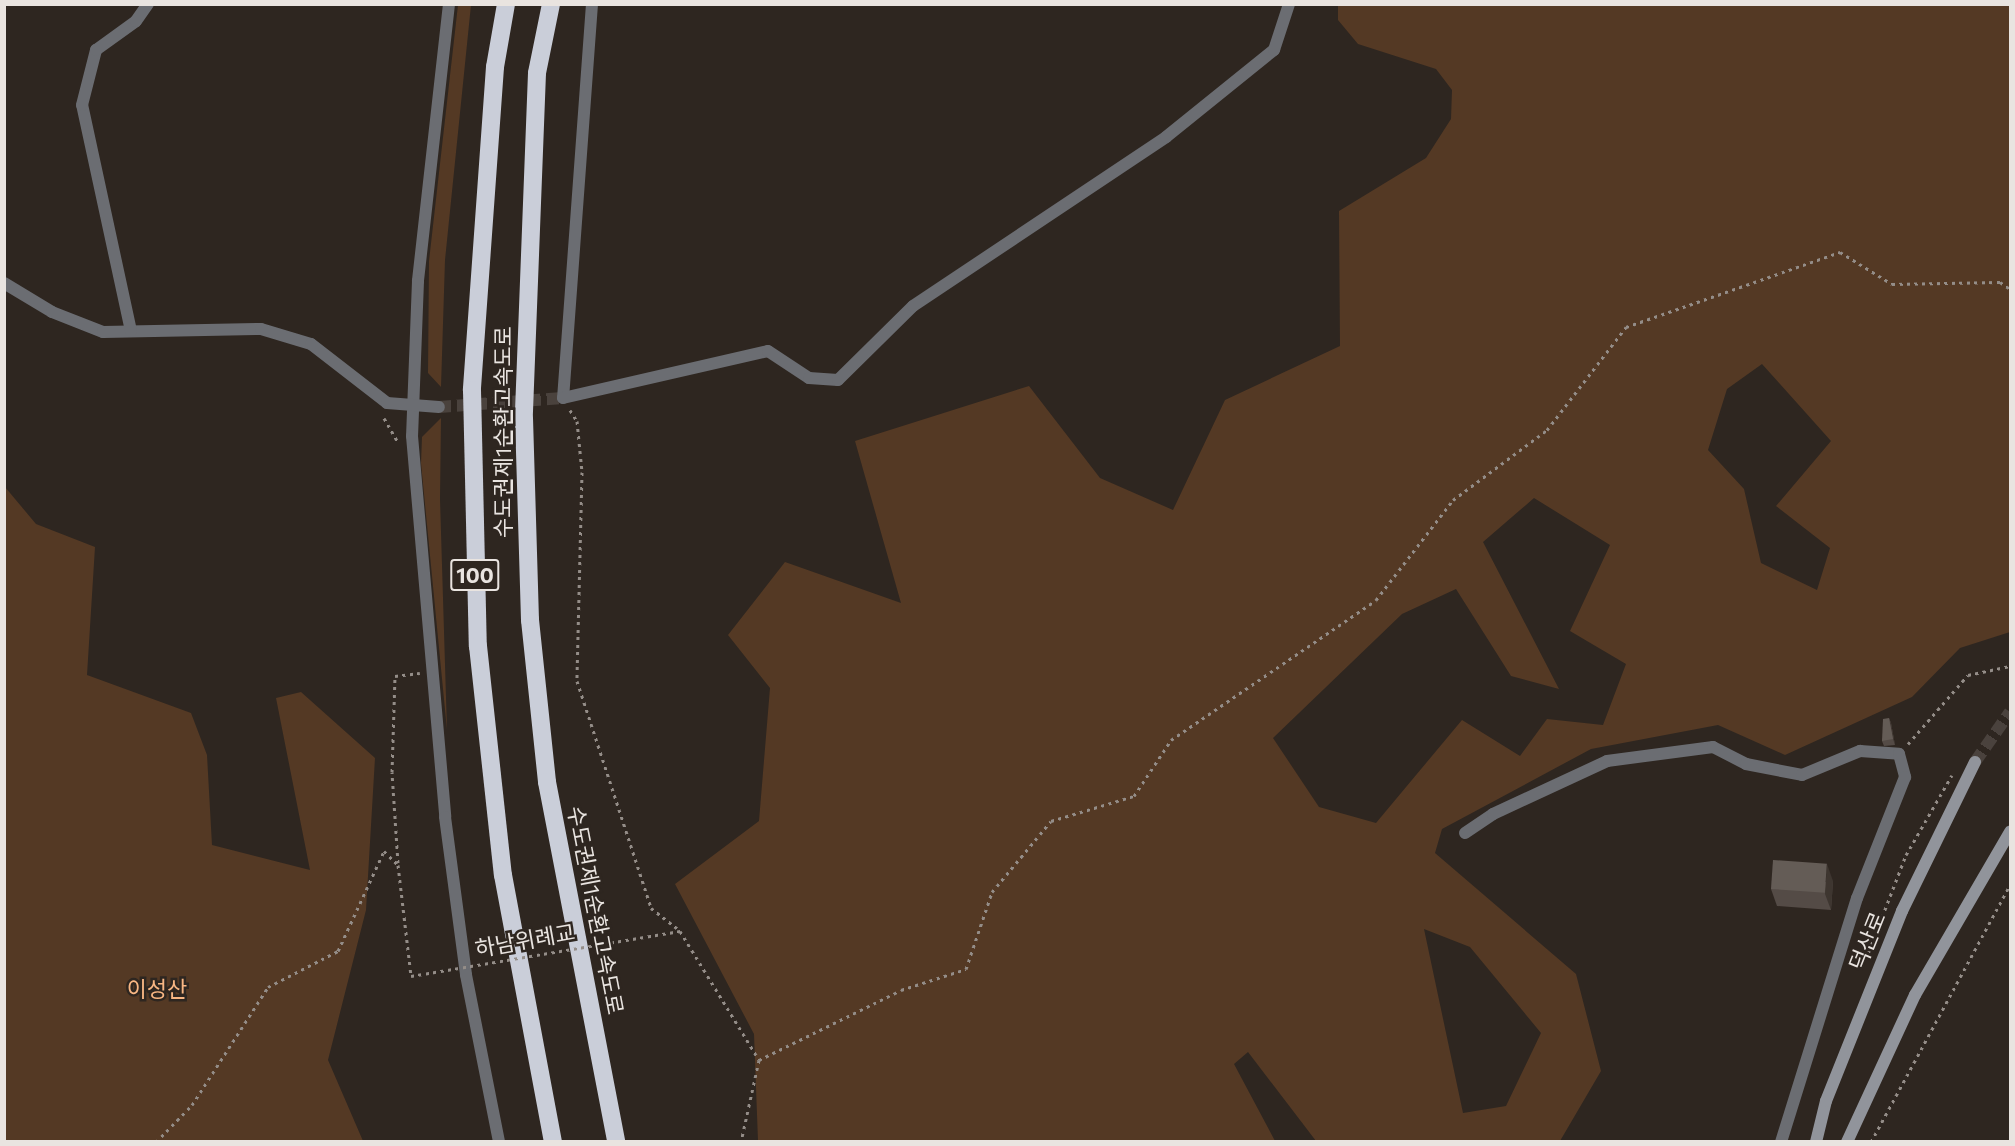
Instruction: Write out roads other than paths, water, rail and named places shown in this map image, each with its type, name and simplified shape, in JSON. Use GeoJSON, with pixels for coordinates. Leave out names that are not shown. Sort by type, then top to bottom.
{"type":"FeatureCollection","features":[{"type":"Feature","properties":{"kind":"highway","name":"수도권제1순환고속도로"},"geometry":{"type":"LineString","coordinates":[[506,4],[495,67],[472,390],[478,646],[503,875],[554,1142]]}},
{"type":"Feature","properties":{"kind":"highway","name":"수도권제1순환고속도로"},"geometry":{"type":"LineString","coordinates":[[551,4],[537,73],[524,418],[530,620],[547,782],[616,1142]]}},
{"type":"Feature","properties":{"kind":"main road","name":"덕산로"},"geometry":{"type":"LineString","coordinates":[[1816,1142],[1826,1101],[1902,911],[1975,762]]}},
{"type":"Feature","properties":{"kind":"main road"},"geometry":{"type":"LineString","coordinates":[[1847,1142],[1915,995],[2010,832]]}},
{"type":"Feature","properties":{"kind":"street"},"geometry":{"type":"LineString","coordinates":[[131,331],[82,105],[96,50],[136,21],[148,4]]}},
{"type":"Feature","properties":{"kind":"street"},"geometry":{"type":"LineString","coordinates":[[449,4],[418,281],[414,487],[445,817],[465,975],[499,1142]]}},
{"type":"Feature","properties":{"kind":"street"},"geometry":{"type":"LineString","coordinates":[[592,4],[563,398],[768,351],[809,378],[838,380],[913,306],[1166,137],[1274,50],[1289,4]]}},
{"type":"Feature","properties":{"kind":"street"},"geometry":{"type":"LineString","coordinates":[[4,283],[79,324],[103,332],[261,329],[311,344],[387,403],[414,408],[439,407]]}},
{"type":"Feature","properties":{"kind":"street"},"geometry":{"type":"LineString","coordinates":[[1465,833],[1492,814],[1607,761],[1713,747],[1746,764],[1802,775],[1860,751],[1893,752],[1904,760],[1905,777],[1857,898],[1781,1142]]}},
{"type":"Feature","properties":{"kind":"tunnel"},"geometry":{"type":"LineString","coordinates":[[439,407],[563,398]]}},
{"type":"Feature","properties":{"kind":"tunnel"},"geometry":{"type":"LineString","coordinates":[[1975,762],[2010,712]]}},
{"type":"Feature","properties":{"kind":"park label","name":"이성산"},"geometry":{"type":"Point","coordinates":[157,989]}}]}
